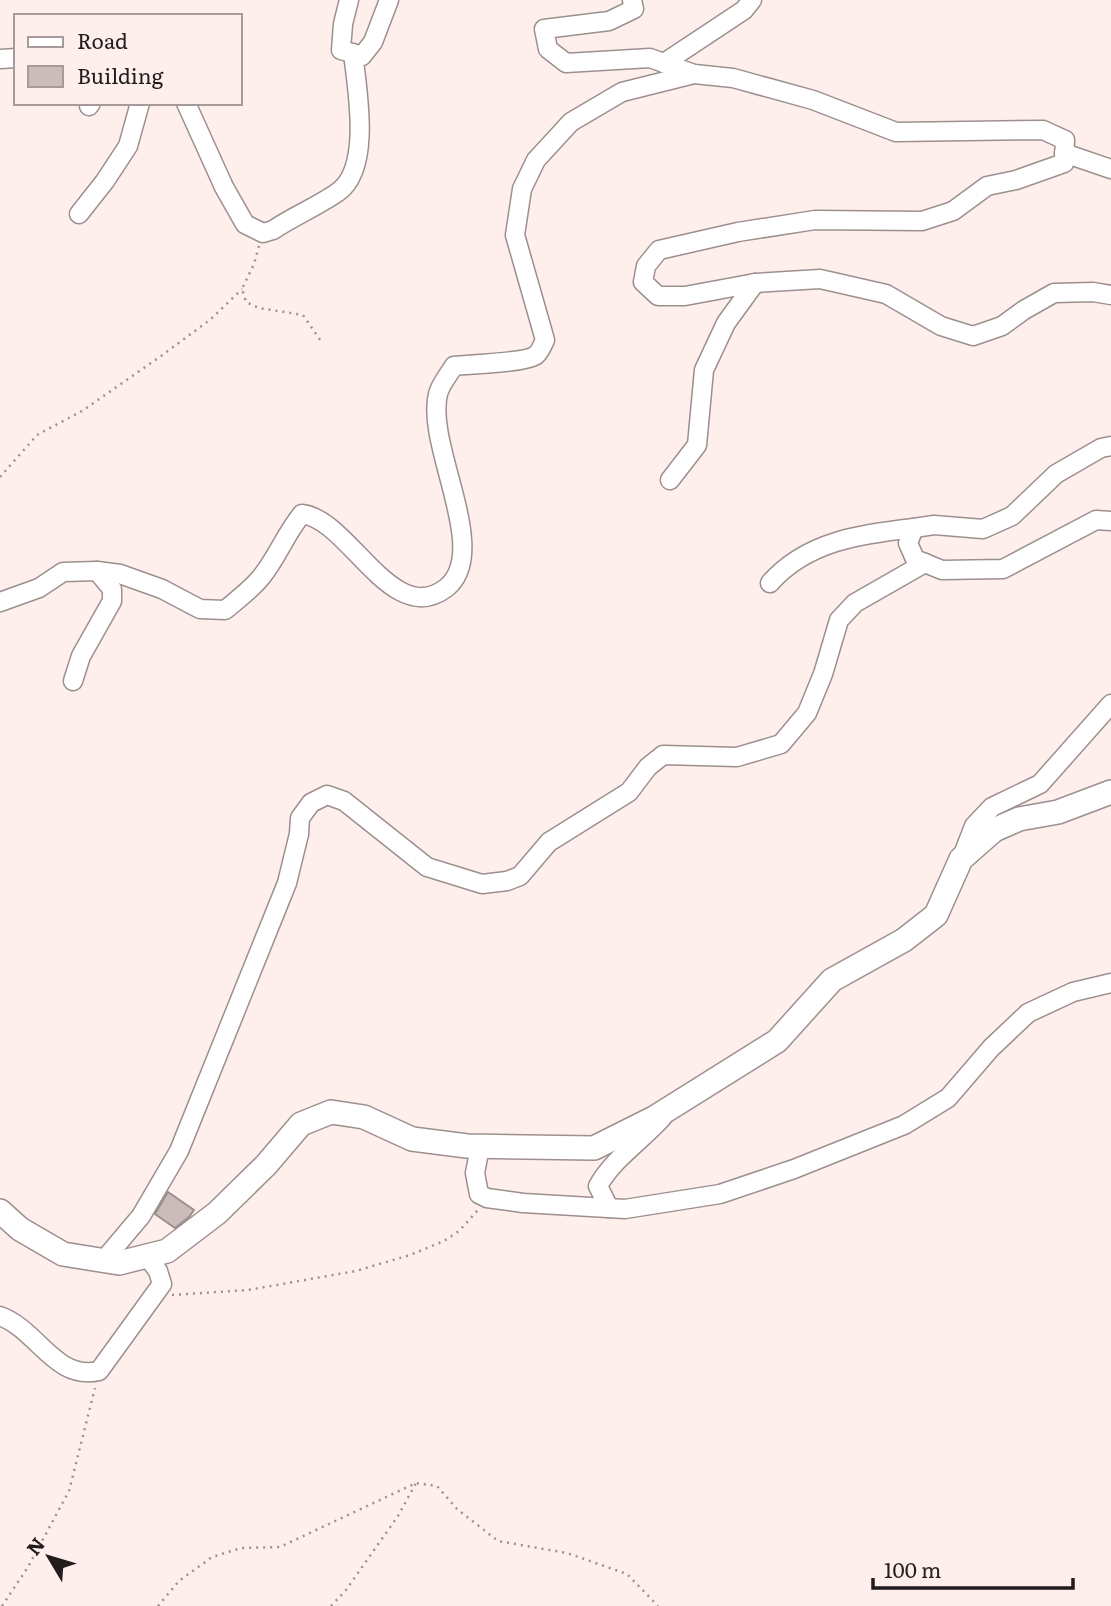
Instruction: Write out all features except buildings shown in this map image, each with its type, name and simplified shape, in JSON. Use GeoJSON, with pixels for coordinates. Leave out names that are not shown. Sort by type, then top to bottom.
{"type":"FeatureCollection","features":[{"type":"Feature","properties":{"kind":"main road"},"geometry":{"type":"LineString","coordinates":[[0,1211],[20,1229],[64,1254],[119,1264],[167,1251],[217,1213],[301,1124],[331,1112],[364,1116],[412,1139],[480,1147],[594,1148],[674,1105],[777,1041],[832,980],[904,940],[936,915],[961,859],[994,830],[1019,819],[1058,812],[1111,792]]}},
{"type":"Feature","properties":{"kind":"street"},"geometry":{"type":"LineString","coordinates":[[349,0],[343,24],[341,50],[362,56],[373,42],[389,0]]}},
{"type":"Feature","properties":{"kind":"street"},"geometry":{"type":"LineString","coordinates":[[632,0],[634,9],[610,21],[544,29],[548,49],[566,63],[650,58],[694,74],[733,78],[813,100],[896,132],[1043,131],[1065,140],[1064,163],[1016,180],[987,186],[953,211],[922,221],[815,220],[738,232],[659,250],[646,265],[643,282],[658,296],[685,296],[755,283],[820,279],[886,294],[941,326],[973,336],[1002,327],[1024,310],[1054,293],[1093,292],[1111,295]]}},
{"type":"Feature","properties":{"kind":"street"},"geometry":{"type":"LineString","coordinates":[[664,63],[744,10],[752,0]]}},
{"type":"Feature","properties":{"kind":"street"},"geometry":{"type":"LineString","coordinates":[[187,105],[224,187],[245,225],[263,233],[273,230],[341,191],[357,165],[360,117],[353,53]]}},
{"type":"Feature","properties":{"kind":"street"},"geometry":{"type":"LineString","coordinates":[[0,602],[39,587],[63,572],[97,571],[120,574],[162,589],[200,608],[225,610],[261,578],[282,546],[289,528],[302,514],[311,515],[333,530],[389,586],[414,597],[433,596],[447,587],[458,573],[464,542],[437,428],[438,393],[454,366],[521,361],[536,354],[545,340],[515,235],[522,189],[536,160],[571,122],[622,92],[694,74]]}},
{"type":"Feature","properties":{"kind":"street"},"geometry":{"type":"LineString","coordinates":[[79,214],[128,146],[139,105]]}},
{"type":"Feature","properties":{"kind":"street"},"geometry":{"type":"LineString","coordinates":[[1064,153],[1111,169]]}},
{"type":"Feature","properties":{"kind":"street"},"geometry":{"type":"LineString","coordinates":[[670,480],[697,446],[704,370],[726,323],[755,283]]}},
{"type":"Feature","properties":{"kind":"street"},"geometry":{"type":"LineString","coordinates":[[770,583],[783,568],[805,553],[865,533],[934,525],[983,529],[1012,516],[1056,474],[1101,448],[1111,446]]}},
{"type":"Feature","properties":{"kind":"street"},"geometry":{"type":"LineString","coordinates":[[914,528],[908,543],[915,559],[942,570],[1003,569],[1096,520],[1111,521]]}},
{"type":"Feature","properties":{"kind":"street"},"geometry":{"type":"LineString","coordinates":[[103,1261],[141,1216],[179,1151],[288,883],[299,835],[300,818],[311,803],[327,794],[344,801],[427,867],[482,884],[507,881],[520,876],[549,842],[629,792],[648,767],[663,755],[737,757],[781,744],[807,713],[823,674],[839,620],[855,603],[925,563]]}},
{"type":"Feature","properties":{"kind":"street"},"geometry":{"type":"LineString","coordinates":[[73,681],[81,656],[112,601],[112,589],[97,571]]}},
{"type":"Feature","properties":{"kind":"street"},"geometry":{"type":"LineString","coordinates":[[961,859],[974,825],[992,807],[1040,784],[1111,704]]}},
{"type":"Feature","properties":{"kind":"street"},"geometry":{"type":"LineString","coordinates":[[480,1147],[475,1173],[479,1194],[487,1198],[523,1203],[625,1209],[720,1194],[794,1169],[904,1125],[948,1098],[990,1048],[1028,1013],[1073,992],[1111,983]]}},
{"type":"Feature","properties":{"kind":"street"},"geometry":{"type":"LineString","coordinates":[[609,1208],[598,1186],[608,1170],[642,1140],[674,1105]]}},
{"type":"Feature","properties":{"kind":"street"},"geometry":{"type":"LineString","coordinates":[[0,1316],[14,1321],[64,1366],[84,1374],[99,1371],[162,1284],[159,1271],[148,1256]]}},
{"type":"Feature","properties":{"kind":"path"},"geometry":{"type":"LineString","coordinates":[[0,477],[37,435],[82,411],[211,319],[242,289],[254,264],[263,233]]}},
{"type":"Feature","properties":{"kind":"path"},"geometry":{"type":"LineString","coordinates":[[242,289],[246,302],[259,308],[303,314],[323,344]]}},
{"type":"Feature","properties":{"kind":"path"},"geometry":{"type":"LineString","coordinates":[[154,1295],[248,1290],[356,1271],[410,1255],[444,1241],[459,1231],[487,1198]]}},
{"type":"Feature","properties":{"kind":"path"},"geometry":{"type":"LineString","coordinates":[[2,1606],[28,1567],[69,1491],[99,1371]]}},
{"type":"Feature","properties":{"kind":"path"},"geometry":{"type":"LineString","coordinates":[[158,1606],[179,1581],[212,1557],[241,1548],[280,1548],[416,1483],[438,1486],[457,1509],[498,1541],[567,1553],[627,1574],[658,1606]]}},
{"type":"Feature","properties":{"kind":"path"},"geometry":{"type":"LineString","coordinates":[[331,1606],[346,1590],[398,1516],[416,1483]]}}]}
